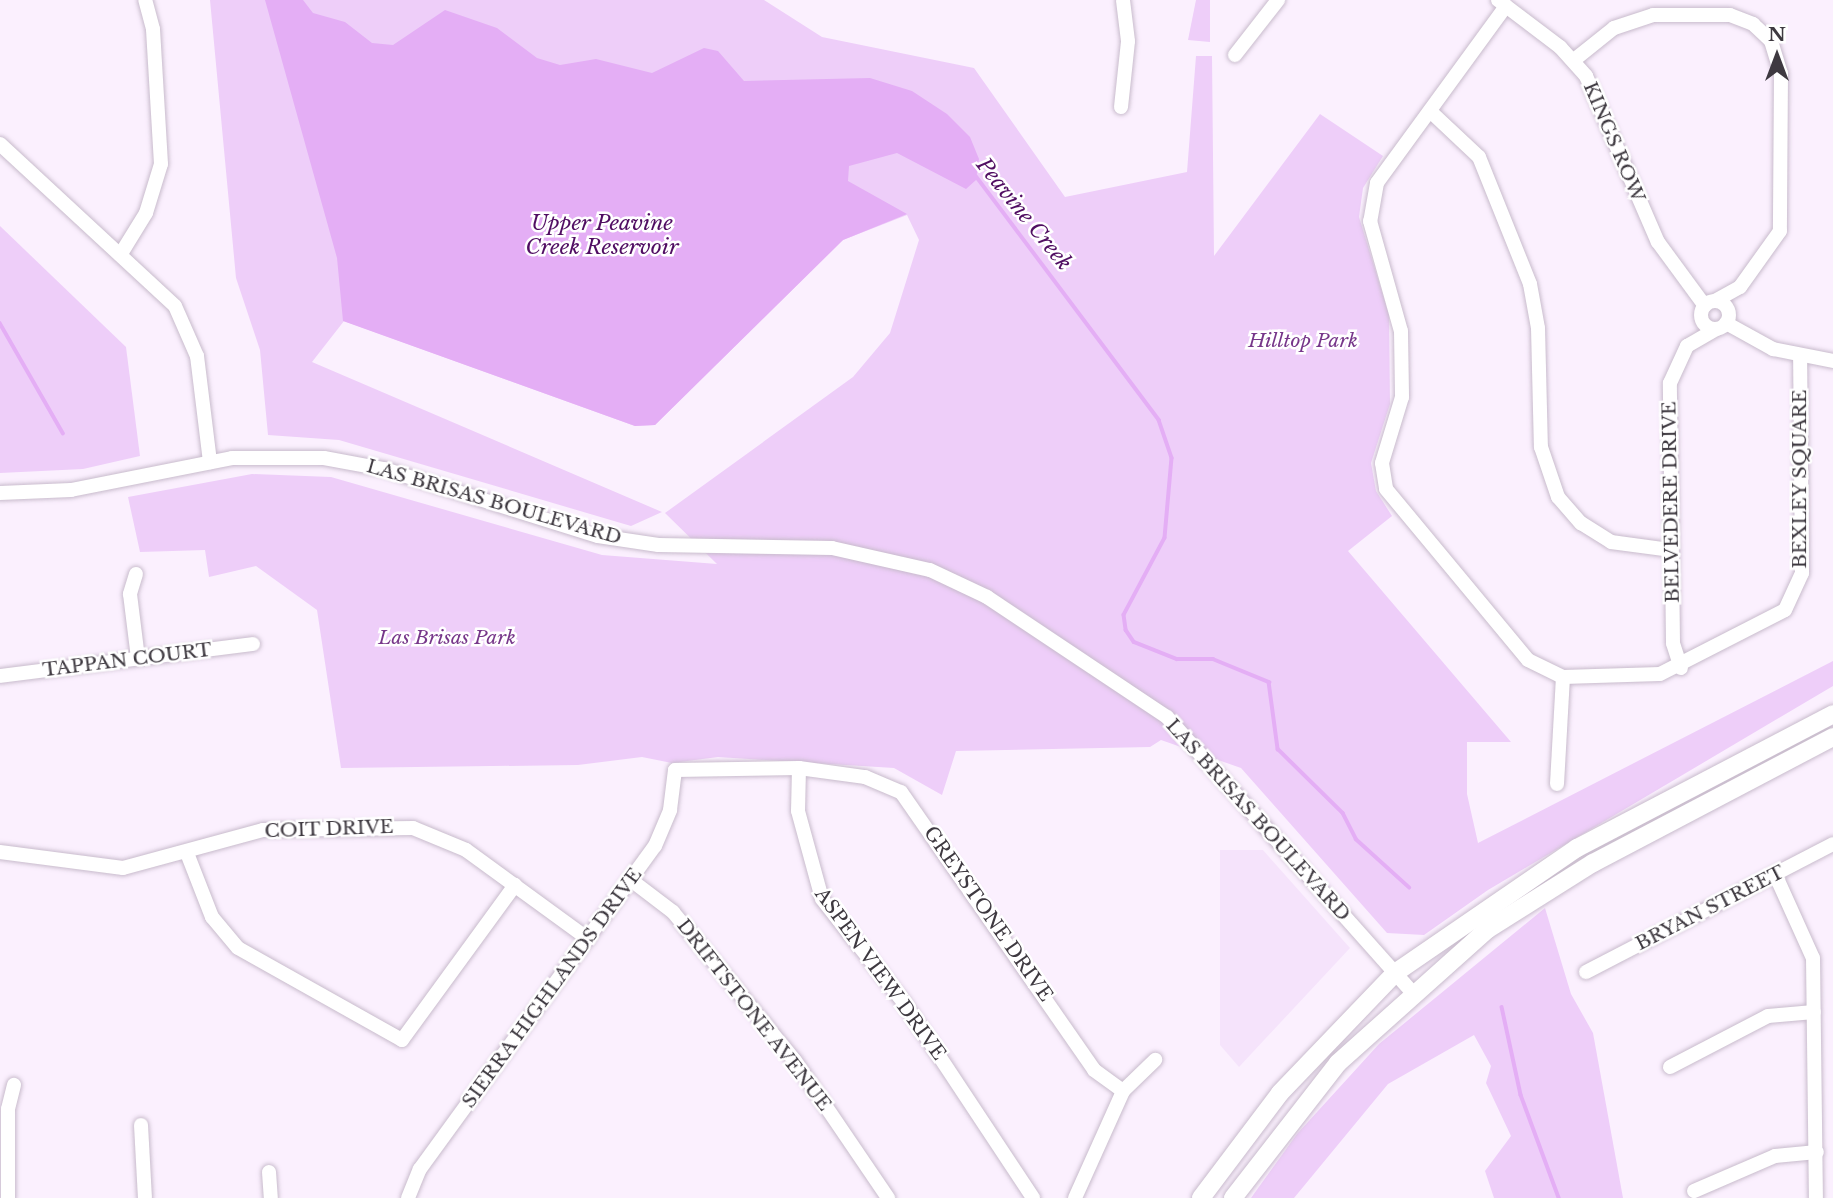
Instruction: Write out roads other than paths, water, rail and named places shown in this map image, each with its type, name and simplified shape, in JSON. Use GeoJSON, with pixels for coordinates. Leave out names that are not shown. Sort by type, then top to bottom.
{"type":"FeatureCollection","features":[{"type":"Feature","properties":{"kind":"main road"},"geometry":{"type":"LineString","coordinates":[[1201,1198],[1280,1093],[1395,973],[1577,848],[1833,714]]}},
{"type":"Feature","properties":{"kind":"main road"},"geometry":{"type":"LineString","coordinates":[[1233,1198],[1303,1102],[1412,992],[1537,896],[1833,737]]}},
{"type":"Feature","properties":{"kind":"street"},"geometry":{"type":"LineString","coordinates":[[122,251],[146,213],[161,164],[153,29],[145,0]]}},
{"type":"Feature","properties":{"kind":"street"},"geometry":{"type":"LineString","coordinates":[[1121,107],[1128,41],[1123,0]]}},
{"type":"Feature","properties":{"kind":"street"},"geometry":{"type":"LineString","coordinates":[[1235,55],[1278,0]]}},
{"type":"Feature","properties":{"kind":"street"},"geometry":{"type":"LineString","coordinates":[[1502,3],[1430,111],[1377,183],[1370,208],[1401,331],[1402,397],[1382,477],[1392,500],[1528,660],[1563,677],[1558,784]]}},
{"type":"Feature","properties":{"kind":"street","name":"KINGS ROW"},"geometry":{"type":"LineString","coordinates":[[1502,3],[1574,60],[1597,94],[1658,242],[1707,308],[1724,322],[1800,357],[1833,360]]}},
{"type":"Feature","properties":{"kind":"street"},"geometry":{"type":"LineString","coordinates":[[1574,60],[1614,28],[1653,15],[1730,15],[1753,24],[1771,41],[1781,73],[1782,224],[1771,249],[1740,287],[1724,322],[1693,341]]}},
{"type":"Feature","properties":{"kind":"street"},"geometry":{"type":"LineString","coordinates":[[1430,111],[1479,157],[1530,284],[1538,328],[1541,447],[1558,497],[1581,523],[1611,542],[1671,551]]}},
{"type":"Feature","properties":{"kind":"street"},"geometry":{"type":"LineString","coordinates":[[0,144],[165,292],[193,341],[209,462]]}},
{"type":"Feature","properties":{"kind":"street"},"geometry":{"type":"LineString","coordinates":[[1707,308],[1740,287]]}},
{"type":"Feature","properties":{"kind":"street","name":"KINGS ROW"},"geometry":{"type":"LineString","coordinates":[[1707,308],[1724,322]]}},
{"type":"Feature","properties":{"kind":"street","name":"BELVEDERE DRIVE"},"geometry":{"type":"LineString","coordinates":[[1681,668],[1673,643],[1670,383],[1707,308]]}},
{"type":"Feature","properties":{"kind":"street","name":"BEXLEY SQUARE"},"geometry":{"type":"LineString","coordinates":[[1563,677],[1641,677],[1681,668],[1775,619],[1799,586],[1800,357]]}},
{"type":"Feature","properties":{"kind":"street","name":"LAS BRISAS BOULEVARD"},"geometry":{"type":"LineString","coordinates":[[0,493],[71,490],[209,462],[292,455],[354,462],[598,536],[658,545],[832,548],[902,561],[958,582],[1167,718],[1412,992]]}},
{"type":"Feature","properties":{"kind":"street"},"geometry":{"type":"LineString","coordinates":[[136,574],[130,594],[138,658]]}},
{"type":"Feature","properties":{"kind":"street","name":"TAPPAN COURT"},"geometry":{"type":"LineString","coordinates":[[0,676],[253,644]]}},
{"type":"Feature","properties":{"kind":"street","name":"GREYSTONE DRIVE"},"geometry":{"type":"LineString","coordinates":[[675,770],[799,768],[831,772],[878,781],[910,801],[1094,1070],[1123,1091]]}},
{"type":"Feature","properties":{"kind":"street","name":"ASPEN VIEW DRIVE"},"geometry":{"type":"LineString","coordinates":[[799,768],[800,821],[822,899],[905,1003],[1033,1198]]}},
{"type":"Feature","properties":{"kind":"street","name":"SIERRA HIGHLANDS DRIVE"},"geometry":{"type":"LineString","coordinates":[[408,1198],[420,1169],[631,880],[664,828],[675,770]]}},
{"type":"Feature","properties":{"kind":"street","name":"COIT DRIVE"},"geometry":{"type":"LineString","coordinates":[[0,852],[123,868],[187,853],[263,830],[393,826],[450,840],[588,939]]}},
{"type":"Feature","properties":{"kind":"street","name":"BRYAN STREET"},"geometry":{"type":"LineString","coordinates":[[1586,972],[1833,844]]}},
{"type":"Feature","properties":{"kind":"street"},"geometry":{"type":"LineString","coordinates":[[187,853],[212,917],[254,960],[402,1040],[515,885]]}},
{"type":"Feature","properties":{"kind":"street"},"geometry":{"type":"LineString","coordinates":[[1775,874],[1810,944],[1814,1012],[1816,1198]]}},
{"type":"Feature","properties":{"kind":"street","name":"DRIFTSTONE AVENUE"},"geometry":{"type":"LineString","coordinates":[[631,880],[673,912],[795,1061],[888,1198]]}},
{"type":"Feature","properties":{"kind":"street"},"geometry":{"type":"LineString","coordinates":[[1670,1067],[1768,1016],[1814,1012]]}},
{"type":"Feature","properties":{"kind":"street"},"geometry":{"type":"LineString","coordinates":[[1075,1198],[1123,1091],[1155,1060]]}},
{"type":"Feature","properties":{"kind":"street"},"geometry":{"type":"LineString","coordinates":[[8,1198],[8,1109],[14,1085]]}},
{"type":"Feature","properties":{"kind":"street"},"geometry":{"type":"LineString","coordinates":[[141,1125],[145,1198]]}},
{"type":"Feature","properties":{"kind":"street"},"geometry":{"type":"LineString","coordinates":[[1694,1191],[1775,1156],[1816,1152]]}},
{"type":"Feature","properties":{"kind":"street"},"geometry":{"type":"LineString","coordinates":[[270,1172],[271,1198]]}},
{"type":"Feature","properties":{"kind":"water","name":"Upper Peavine Creek Reservoir"},"geometry":{"type":"Polygon","coordinates":[[[265,0],[303,0],[313,13],[345,22],[372,43],[393,45],[445,10],[497,28],[537,58],[560,65],[596,59],[652,73],[704,48],[718,51],[744,81],[870,78],[912,91],[947,114],[970,137],[979,159],[976,180],[966,189],[897,153],[849,166],[848,181],[907,214],[843,240],[655,425],[635,426],[343,321],[337,258],[265,0]]]}},
{"type":"Feature","properties":{"kind":"waterway","name":"Peavine Creek"},"geometry":{"type":"LineString","coordinates":[[976,176],[1159,420],[1172,458],[1165,538],[1124,615],[1126,630],[1134,642],[1177,659],[1213,659],[1269,682],[1278,749],[1343,813],[1356,839],[1409,887]]}},
{"type":"Feature","properties":{"kind":"waterway"},"geometry":{"type":"LineString","coordinates":[[0,323],[63,433]]}},
{"type":"Feature","properties":{"kind":"waterway","name":"Peavine Creek"},"geometry":{"type":"LineString","coordinates":[[1502,1007],[1521,1095],[1559,1198]]}},
{"type":"Feature","properties":{"kind":"park label","name":"Hilltop Park"},"geometry":{"type":"Point","coordinates":[1303,341]}},
{"type":"Feature","properties":{"kind":"park label","name":"Las Brisas Park"},"geometry":{"type":"Point","coordinates":[447,638]}}]}
